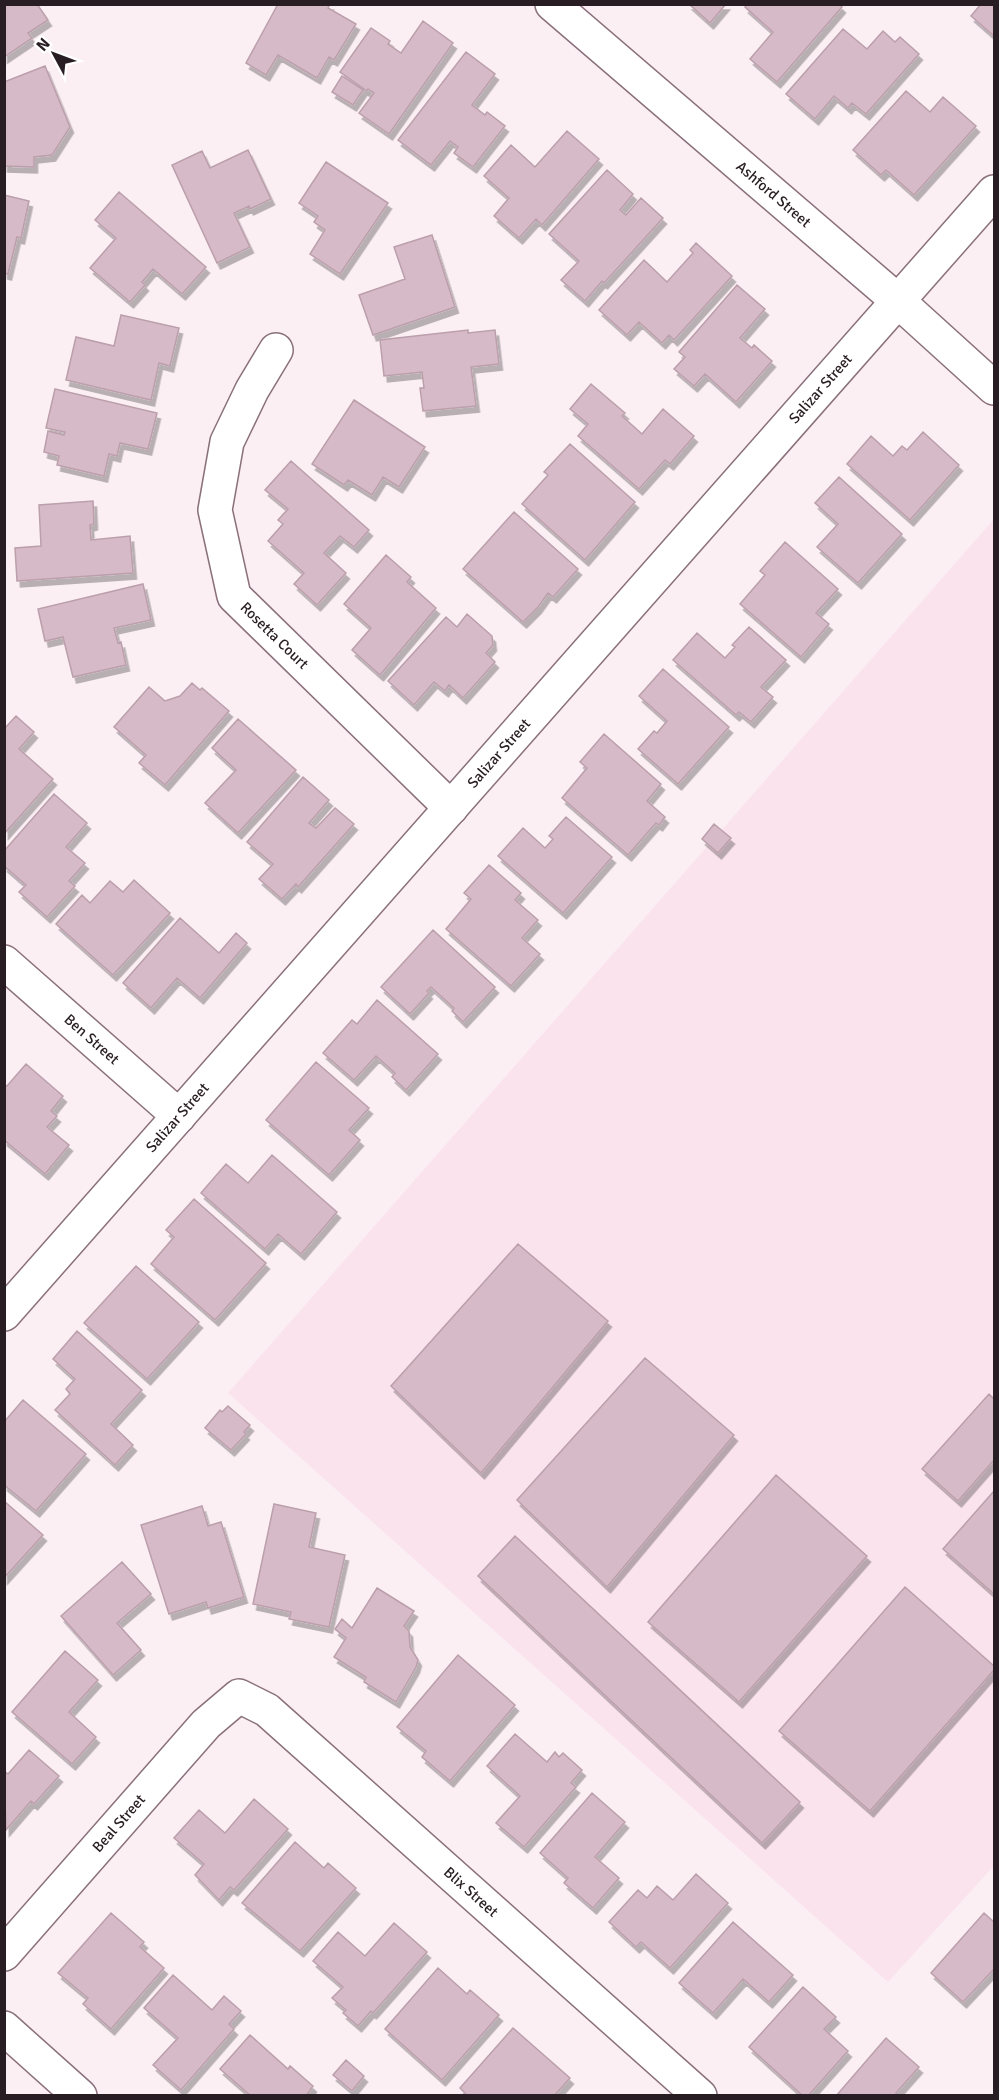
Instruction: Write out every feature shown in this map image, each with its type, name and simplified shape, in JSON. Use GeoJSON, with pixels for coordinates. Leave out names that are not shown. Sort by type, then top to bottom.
{"type":"FeatureCollection","features":[{"type":"Feature","properties":{"kind":"street","name":"Ashford Street"},"geometry":{"type":"LineString","coordinates":[[552,4],[898,301],[994,388]]}},
{"type":"Feature","properties":{"kind":"street","name":"Salizar Street"},"geometry":{"type":"LineString","coordinates":[[4,1314],[994,192]]}},
{"type":"Feature","properties":{"kind":"street","name":"Rosetta Court"},"geometry":{"type":"LineString","coordinates":[[276,350],[252,390],[227,442],[215,510],[234,596],[452,808]]}},
{"type":"Feature","properties":{"kind":"street","name":"Ben Street"},"geometry":{"type":"LineString","coordinates":[[4,962],[179,1116]]}},
{"type":"Feature","properties":{"kind":"street","name":"Beal Street"},"geometry":{"type":"LineString","coordinates":[[4,1953],[206,1724],[239,1696]]}},
{"type":"Feature","properties":{"kind":"street","name":"Blix Street"},"geometry":{"type":"LineString","coordinates":[[239,1696],[267,1710],[699,2096]]}},
{"type":"Feature","properties":{"kind":"street"},"geometry":{"type":"LineString","coordinates":[[4,2028],[81,2096]]}},
{"type":"Feature","properties":{"kind":"shaded area"},"geometry":{"type":"Polygon","coordinates":[[[994,519],[994,1870],[992,1868],[888,1982],[228,1393],[994,519]]]}},
{"type":"Feature","properties":{"kind":"building"},"geometry":{"type":"Polygon","coordinates":[[[4,4],[37,4],[48,20],[28,33],[32,38],[4,57],[4,4]]]}},
{"type":"Feature","properties":{"kind":"building"},"geometry":{"type":"Polygon","coordinates":[[[278,4],[330,4],[328,8],[356,24],[334,60],[329,57],[317,78],[278,55],[266,75],[246,63],[278,4]]]}},
{"type":"Feature","properties":{"kind":"building"},"geometry":{"type":"Polygon","coordinates":[[[689,4],[726,4],[710,23],[689,4]]]}},
{"type":"Feature","properties":{"kind":"building"},"geometry":{"type":"Polygon","coordinates":[[[747,4],[839,4],[842,7],[777,82],[750,59],[773,32],[745,7],[747,4]]]}},
{"type":"Feature","properties":{"kind":"building"},"geometry":{"type":"Polygon","coordinates":[[[981,4],[994,4],[994,36],[971,16],[981,4]]]}},
{"type":"Feature","properties":{"kind":"building"},"geometry":{"type":"Polygon","coordinates":[[[423,21],[453,43],[389,134],[359,113],[374,93],[368,89],[367,91],[340,72],[371,28],[390,41],[388,44],[401,53],[423,21]]]}},
{"type":"Feature","properties":{"kind":"building"},"geometry":{"type":"Polygon","coordinates":[[[843,29],[867,49],[883,31],[895,42],[900,37],[919,54],[866,114],[852,103],[848,108],[834,96],[815,119],[786,94],[843,29]]]}},
{"type":"Feature","properties":{"kind":"building"},"geometry":{"type":"Polygon","coordinates":[[[466,52],[495,74],[472,105],[485,115],[487,112],[505,126],[473,167],[454,153],[458,147],[450,141],[431,165],[398,140],[466,52]]]}},
{"type":"Feature","properties":{"kind":"building"},"geometry":{"type":"Polygon","coordinates":[[[45,66],[70,127],[52,155],[34,157],[34,167],[4,166],[4,82],[45,66]]]}},
{"type":"Feature","properties":{"kind":"building"},"geometry":{"type":"Polygon","coordinates":[[[342,76],[363,90],[353,105],[332,92],[342,76]]]}},
{"type":"Feature","properties":{"kind":"building"},"geometry":{"type":"Polygon","coordinates":[[[906,91],[930,112],[943,97],[976,126],[914,195],[886,170],[881,175],[853,150],[906,91]]]}},
{"type":"Feature","properties":{"kind":"building"},"geometry":{"type":"Polygon","coordinates":[[[567,131],[599,159],[542,225],[536,219],[519,238],[494,216],[509,198],[484,176],[511,145],[535,167],[567,131]]]}},
{"type":"Feature","properties":{"kind":"building"},"geometry":{"type":"Polygon","coordinates":[[[248,150],[271,199],[250,209],[249,206],[234,213],[250,247],[217,263],[172,165],[202,151],[210,168],[248,150]]]}},
{"type":"Feature","properties":{"kind":"building"},"geometry":{"type":"Polygon","coordinates":[[[326,162],[388,203],[340,274],[310,254],[325,230],[314,222],[318,216],[299,203],[326,162]]]}},
{"type":"Feature","properties":{"kind":"building"},"geometry":{"type":"Polygon","coordinates":[[[607,170],[633,194],[620,210],[626,215],[641,198],[663,218],[585,301],[561,280],[579,261],[549,234],[607,170]]]}},
{"type":"Feature","properties":{"kind":"building"},"geometry":{"type":"Polygon","coordinates":[[[119,192],[206,267],[182,294],[153,269],[142,282],[145,285],[130,302],[90,268],[116,238],[95,220],[119,192]]]}},
{"type":"Feature","properties":{"kind":"building"},"geometry":{"type":"Polygon","coordinates":[[[4,195],[29,201],[21,238],[17,237],[8,274],[4,273],[4,195]]]}},
{"type":"Feature","properties":{"kind":"building"},"geometry":{"type":"Polygon","coordinates":[[[432,235],[455,307],[373,335],[359,295],[405,279],[394,247],[432,235]]]}},
{"type":"Feature","properties":{"kind":"building"},"geometry":{"type":"Polygon","coordinates":[[[696,243],[732,276],[674,340],[669,335],[662,343],[639,322],[627,335],[599,310],[644,260],[667,282],[693,253],[690,250],[696,243]]]}},
{"type":"Feature","properties":{"kind":"building"},"geometry":{"type":"Polygon","coordinates":[[[737,285],[765,309],[740,338],[752,348],[754,345],[772,361],[736,402],[705,374],[694,386],[674,369],[685,357],[679,352],[737,285]]]}},
{"type":"Feature","properties":{"kind":"building"},"geometry":{"type":"Polygon","coordinates":[[[121,315],[179,328],[170,366],[159,363],[151,400],[66,380],[76,337],[114,346],[121,315]]]}},
{"type":"Feature","properties":{"kind":"building"},"geometry":{"type":"Polygon","coordinates":[[[468,330],[468,333],[495,330],[499,364],[471,367],[476,406],[423,411],[420,388],[424,388],[422,372],[384,376],[380,340],[468,330]]]}},
{"type":"Feature","properties":{"kind":"building"},"geometry":{"type":"Polygon","coordinates":[[[591,384],[625,413],[622,416],[642,434],[663,409],[694,436],[670,464],[665,460],[639,489],[578,436],[588,424],[570,409],[591,384]]]}},
{"type":"Feature","properties":{"kind":"building"},"geometry":{"type":"Polygon","coordinates":[[[55,389],[157,413],[148,449],[120,443],[117,456],[109,454],[104,476],[57,465],[59,456],[44,452],[48,431],[64,435],[65,432],[46,428],[55,389]]]}},
{"type":"Feature","properties":{"kind":"building"},"geometry":{"type":"Polygon","coordinates":[[[354,400],[425,447],[399,487],[383,477],[372,495],[348,480],[344,485],[312,464],[354,400]]]}},
{"type":"Feature","properties":{"kind":"building"},"geometry":{"type":"Polygon","coordinates":[[[923,432],[959,465],[910,520],[847,464],[871,436],[893,456],[902,446],[907,450],[923,432]]]}},
{"type":"Feature","properties":{"kind":"building"},"geometry":{"type":"Polygon","coordinates":[[[570,444],[635,502],[585,560],[522,504],[548,475],[544,472],[570,444]]]}},
{"type":"Feature","properties":{"kind":"building"},"geometry":{"type":"Polygon","coordinates":[[[291,461],[369,530],[354,547],[340,536],[324,553],[346,573],[317,605],[294,584],[304,573],[268,541],[283,524],[278,520],[288,509],[265,490],[291,461]]]}},
{"type":"Feature","properties":{"kind":"building"},"geometry":{"type":"Polygon","coordinates":[[[839,477],[902,534],[858,583],[817,547],[838,524],[815,503],[839,477]]]}},
{"type":"Feature","properties":{"kind":"building"},"geometry":{"type":"Polygon","coordinates":[[[93,501],[94,524],[90,525],[91,540],[130,536],[133,573],[17,581],[15,548],[41,546],[39,505],[93,501]]]}},
{"type":"Feature","properties":{"kind":"building"},"geometry":{"type":"Polygon","coordinates":[[[514,512],[578,569],[553,597],[548,593],[523,622],[463,569],[514,512]]]}},
{"type":"Feature","properties":{"kind":"building"},"geometry":{"type":"Polygon","coordinates":[[[785,542],[838,589],[816,613],[829,624],[801,657],[740,604],[765,575],[760,571],[785,542]]]}},
{"type":"Feature","properties":{"kind":"building"},"geometry":{"type":"Polygon","coordinates":[[[386,555],[411,577],[407,582],[436,608],[380,675],[352,650],[371,628],[344,604],[386,555]]]}},
{"type":"Feature","properties":{"kind":"building"},"geometry":{"type":"Polygon","coordinates":[[[143,584],[151,620],[114,628],[118,643],[121,642],[126,665],[73,677],[63,637],[45,641],[38,609],[143,584]]]}},
{"type":"Feature","properties":{"kind":"building"},"geometry":{"type":"Polygon","coordinates":[[[467,614],[492,636],[493,645],[486,653],[495,662],[463,698],[449,685],[445,691],[434,682],[414,705],[388,681],[446,617],[457,627],[467,614]]]}},
{"type":"Feature","properties":{"kind":"building"},"geometry":{"type":"Polygon","coordinates":[[[749,627],[786,660],[761,687],[773,697],[751,722],[739,712],[736,715],[673,660],[697,633],[725,658],[735,647],[732,645],[749,627]]]}},
{"type":"Feature","properties":{"kind":"building"},"geometry":{"type":"Polygon","coordinates":[[[663,669],[729,727],[678,784],[638,749],[654,731],[657,733],[667,721],[639,696],[663,669]]]}},
{"type":"Feature","properties":{"kind":"building"},"geometry":{"type":"Polygon","coordinates":[[[192,683],[200,690],[202,688],[229,711],[165,785],[139,763],[146,755],[114,727],[149,687],[165,701],[180,696],[192,683]]]}},
{"type":"Feature","properties":{"kind":"building"},"geometry":{"type":"Polygon","coordinates":[[[16,716],[34,732],[19,749],[53,779],[5,833],[4,729],[16,716]]]}},
{"type":"Feature","properties":{"kind":"building"},"geometry":{"type":"Polygon","coordinates":[[[238,719],[296,770],[238,833],[205,803],[236,770],[212,748],[238,719]]]}},
{"type":"Feature","properties":{"kind":"building"},"geometry":{"type":"Polygon","coordinates":[[[604,734],[661,784],[647,801],[665,817],[659,825],[656,823],[628,855],[562,798],[587,768],[580,762],[604,734]]]}},
{"type":"Feature","properties":{"kind":"building"},"geometry":{"type":"Polygon","coordinates":[[[303,777],[329,800],[309,823],[316,828],[335,808],[354,824],[298,887],[296,884],[282,899],[259,879],[273,864],[247,842],[303,777]]]}},
{"type":"Feature","properties":{"kind":"building"},"geometry":{"type":"Polygon","coordinates":[[[54,794],[87,823],[66,847],[85,863],[69,881],[75,886],[47,917],[19,892],[26,885],[4,866],[4,851],[54,794]]]}},
{"type":"Feature","properties":{"kind":"building"},"geometry":{"type":"Polygon","coordinates":[[[566,817],[612,857],[563,913],[498,856],[523,828],[545,848],[553,839],[549,836],[566,817]]]}},
{"type":"Feature","properties":{"kind":"building"},"geometry":{"type":"Polygon","coordinates":[[[714,824],[731,838],[718,853],[702,839],[714,824]]]}},
{"type":"Feature","properties":{"kind":"building"},"geometry":{"type":"Polygon","coordinates":[[[489,865],[521,893],[515,900],[538,920],[522,938],[540,954],[511,986],[446,929],[471,899],[464,893],[489,865]]]}},
{"type":"Feature","properties":{"kind":"building"},"geometry":{"type":"Polygon","coordinates":[[[134,880],[170,913],[113,975],[56,924],[82,895],[90,903],[110,881],[123,892],[134,880]]]}},
{"type":"Feature","properties":{"kind":"building"},"geometry":{"type":"Polygon","coordinates":[[[180,918],[219,953],[236,933],[247,943],[200,998],[177,978],[151,1008],[123,983],[180,918]]]}},
{"type":"Feature","properties":{"kind":"building"},"geometry":{"type":"Polygon","coordinates":[[[433,930],[495,987],[463,1022],[452,1011],[454,1008],[431,987],[427,991],[429,993],[410,1014],[381,987],[433,930]]]}},
{"type":"Feature","properties":{"kind":"building"},"geometry":{"type":"Polygon","coordinates":[[[377,1000],[438,1054],[406,1090],[392,1077],[395,1073],[376,1056],[354,1080],[323,1053],[352,1020],[357,1024],[377,1000]]]}},
{"type":"Feature","properties":{"kind":"building"},"geometry":{"type":"Polygon","coordinates":[[[316,1062],[369,1108],[349,1130],[360,1140],[329,1175],[266,1120],[316,1062]]]}},
{"type":"Feature","properties":{"kind":"building"},"geometry":{"type":"Polygon","coordinates":[[[26,1064],[63,1096],[51,1111],[57,1116],[47,1127],[69,1145],[45,1174],[4,1140],[4,1085],[7,1086],[26,1064]]]}},
{"type":"Feature","properties":{"kind":"building"},"geometry":{"type":"Polygon","coordinates":[[[272,1155],[337,1212],[301,1254],[278,1234],[265,1249],[201,1193],[226,1164],[248,1183],[272,1155]]]}},
{"type":"Feature","properties":{"kind":"building"},"geometry":{"type":"Polygon","coordinates":[[[194,1199],[266,1263],[215,1320],[151,1264],[174,1237],[166,1230],[194,1199]]]}},
{"type":"Feature","properties":{"kind":"building"},"geometry":{"type":"Polygon","coordinates":[[[518,1244],[608,1321],[481,1473],[391,1386],[518,1244]]]}},
{"type":"Feature","properties":{"kind":"building"},"geometry":{"type":"Polygon","coordinates":[[[136,1266],[199,1322],[147,1379],[84,1323],[136,1266]]]}},
{"type":"Feature","properties":{"kind":"building"},"geometry":{"type":"Polygon","coordinates":[[[77,1331],[142,1390],[111,1424],[133,1445],[115,1465],[55,1410],[70,1394],[66,1389],[75,1379],[53,1359],[77,1331]]]}},
{"type":"Feature","properties":{"kind":"building"},"geometry":{"type":"Polygon","coordinates":[[[645,1358],[734,1435],[607,1587],[517,1500],[645,1358]]]}},
{"type":"Feature","properties":{"kind":"building"},"geometry":{"type":"Polygon","coordinates":[[[989,1394],[994,1399],[994,1460],[958,1501],[922,1469],[989,1394]]]}},
{"type":"Feature","properties":{"kind":"building"},"geometry":{"type":"Polygon","coordinates":[[[23,1400],[86,1454],[36,1511],[4,1485],[4,1422],[23,1400]]]}},
{"type":"Feature","properties":{"kind":"building"},"geometry":{"type":"Polygon","coordinates":[[[228,1406],[250,1425],[244,1432],[246,1434],[231,1450],[205,1428],[220,1410],[222,1412],[228,1406]]]}},
{"type":"Feature","properties":{"kind":"building"},"geometry":{"type":"Polygon","coordinates":[[[776,1475],[867,1556],[739,1702],[648,1622],[776,1475]]]}},
{"type":"Feature","properties":{"kind":"building"},"geometry":{"type":"Polygon","coordinates":[[[994,1491],[994,1594],[943,1549],[994,1491]]]}},
{"type":"Feature","properties":{"kind":"building"},"geometry":{"type":"Polygon","coordinates":[[[4,1501],[43,1535],[4,1578],[4,1501]]]}},
{"type":"Feature","properties":{"kind":"building"},"geometry":{"type":"Polygon","coordinates":[[[274,1504],[316,1513],[309,1547],[345,1555],[329,1627],[289,1619],[291,1612],[253,1604],[274,1504]]]}},
{"type":"Feature","properties":{"kind":"building"},"geometry":{"type":"Polygon","coordinates":[[[202,1506],[208,1526],[221,1522],[244,1597],[208,1608],[206,1602],[169,1614],[141,1525],[202,1506]]]}},
{"type":"Feature","properties":{"kind":"building"},"geometry":{"type":"Polygon","coordinates":[[[515,1536],[800,1802],[762,1843],[478,1576],[515,1536]]]}},
{"type":"Feature","properties":{"kind":"building"},"geometry":{"type":"Polygon","coordinates":[[[122,1562],[151,1594],[117,1623],[141,1650],[113,1675],[61,1616],[122,1562]]]}},
{"type":"Feature","properties":{"kind":"building"},"geometry":{"type":"Polygon","coordinates":[[[905,1587],[994,1666],[994,1670],[870,1811],[779,1731],[905,1587]]]}},
{"type":"Feature","properties":{"kind":"building"},"geometry":{"type":"Polygon","coordinates":[[[377,1588],[414,1611],[404,1626],[409,1631],[410,1647],[418,1660],[396,1702],[364,1682],[366,1677],[334,1657],[346,1638],[335,1629],[342,1619],[352,1628],[377,1588]]]}},
{"type":"Feature","properties":{"kind":"building"},"geometry":{"type":"Polygon","coordinates":[[[65,1651],[98,1680],[69,1712],[96,1737],[72,1764],[12,1712],[65,1651]]]}},
{"type":"Feature","properties":{"kind":"building"},"geometry":{"type":"Polygon","coordinates":[[[458,1655],[515,1705],[450,1781],[422,1757],[426,1751],[397,1727],[458,1655]]]}},
{"type":"Feature","properties":{"kind":"building"},"geometry":{"type":"Polygon","coordinates":[[[515,1734],[547,1762],[555,1752],[559,1757],[563,1753],[582,1770],[571,1783],[576,1787],[524,1847],[496,1823],[520,1796],[487,1766],[515,1734]]]}},
{"type":"Feature","properties":{"kind":"building"},"geometry":{"type":"Polygon","coordinates":[[[29,1750],[59,1776],[34,1804],[31,1801],[6,1830],[4,1771],[8,1774],[29,1750]]]}},
{"type":"Feature","properties":{"kind":"building"},"geometry":{"type":"Polygon","coordinates":[[[592,1793],[625,1822],[595,1857],[619,1878],[593,1908],[564,1883],[568,1878],[540,1853],[592,1793]]]}},
{"type":"Feature","properties":{"kind":"building"},"geometry":{"type":"Polygon","coordinates":[[[254,1799],[288,1829],[234,1890],[230,1887],[219,1900],[195,1875],[204,1864],[174,1838],[199,1810],[225,1833],[254,1799]]]}},
{"type":"Feature","properties":{"kind":"building"},"geometry":{"type":"Polygon","coordinates":[[[295,1842],[324,1868],[328,1863],[356,1888],[300,1951],[242,1903],[295,1842]]]}},
{"type":"Feature","properties":{"kind":"building"},"geometry":{"type":"Polygon","coordinates":[[[696,1874],[728,1903],[670,1968],[641,1942],[636,1947],[609,1922],[638,1890],[647,1898],[657,1886],[673,1900],[696,1874]]]}},
{"type":"Feature","properties":{"kind":"building"},"geometry":{"type":"Polygon","coordinates":[[[111,1913],[144,1942],[140,1947],[164,1968],[111,2029],[83,2004],[88,1998],[58,1973],[111,1913]]]}},
{"type":"Feature","properties":{"kind":"building"},"geometry":{"type":"Polygon","coordinates":[[[984,1913],[994,1922],[994,1969],[963,2002],[931,1973],[984,1913]]]}},
{"type":"Feature","properties":{"kind":"building"},"geometry":{"type":"Polygon","coordinates":[[[733,1922],[793,1975],[769,2002],[743,1979],[713,2013],[679,1983],[733,1922]]]}},
{"type":"Feature","properties":{"kind":"building"},"geometry":{"type":"Polygon","coordinates":[[[394,1923],[427,1952],[373,2013],[371,2011],[358,2026],[343,2013],[346,2010],[332,1998],[343,1987],[313,1961],[338,1932],[365,1956],[394,1923]]]}},
{"type":"Feature","properties":{"kind":"building"},"geometry":{"type":"Polygon","coordinates":[[[438,1968],[467,1994],[470,1990],[499,2015],[442,2080],[385,2029],[438,1968]]]}},
{"type":"Feature","properties":{"kind":"building"},"geometry":{"type":"Polygon","coordinates":[[[173,1975],[212,2010],[224,1996],[241,2011],[229,2024],[234,2029],[181,2090],[153,2065],[178,2038],[144,2008],[173,1975]]]}},
{"type":"Feature","properties":{"kind":"building"},"geometry":{"type":"Polygon","coordinates":[[[803,1987],[836,2017],[824,2029],[848,2051],[808,2096],[803,2096],[749,2047],[803,1987]]]}},
{"type":"Feature","properties":{"kind":"building"},"geometry":{"type":"Polygon","coordinates":[[[513,2028],[570,2078],[554,2096],[468,2096],[460,2088],[513,2028]]]}},
{"type":"Feature","properties":{"kind":"building"},"geometry":{"type":"Polygon","coordinates":[[[250,2035],[288,2069],[290,2066],[313,2086],[306,2096],[251,2096],[220,2069],[250,2035]]]}},
{"type":"Feature","properties":{"kind":"building"},"geometry":{"type":"Polygon","coordinates":[[[886,2038],[919,2067],[896,2093],[899,2096],[836,2096],[886,2038]]]}},
{"type":"Feature","properties":{"kind":"building"},"geometry":{"type":"Polygon","coordinates":[[[346,2060],[364,2076],[352,2091],[333,2075],[346,2060]]]}}]}
